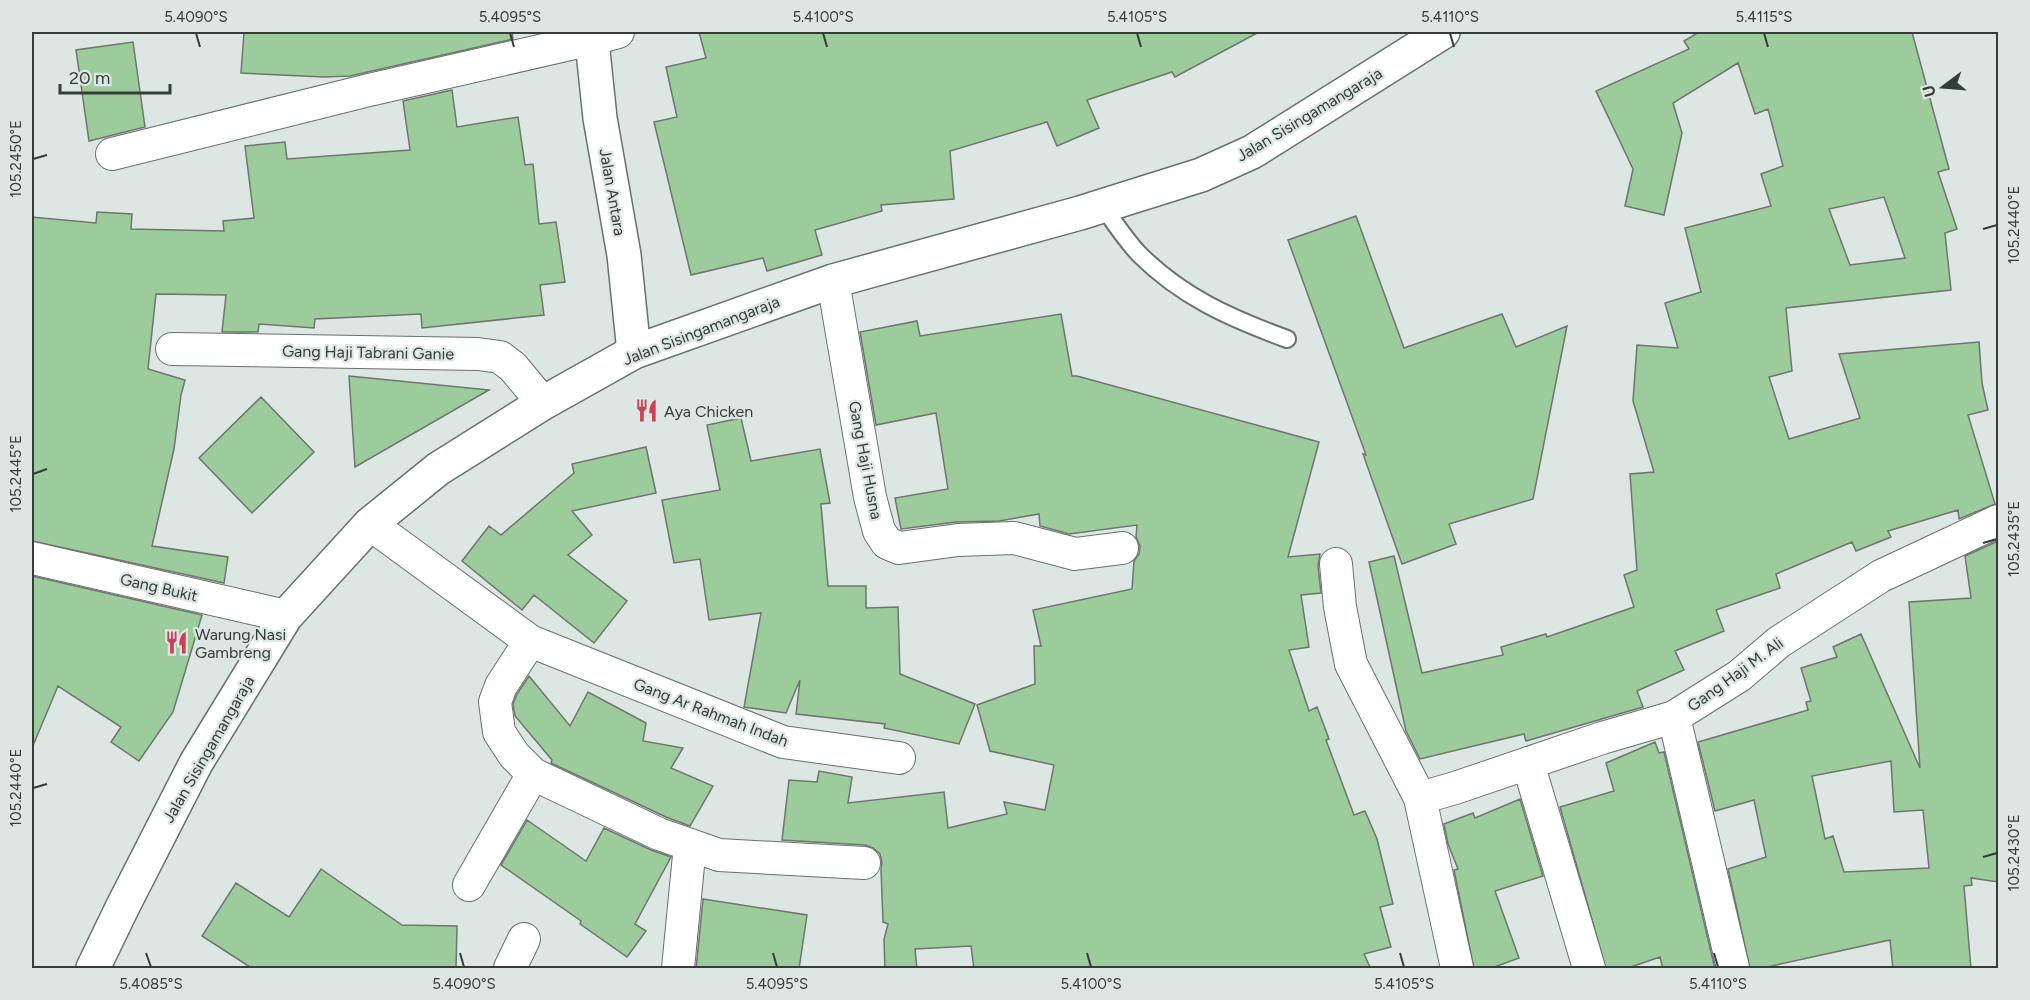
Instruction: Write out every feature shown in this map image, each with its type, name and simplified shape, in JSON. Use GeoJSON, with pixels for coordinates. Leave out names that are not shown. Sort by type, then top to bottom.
{"type":"FeatureCollection","features":[{"type":"Feature","properties":{"kind":"main road","name":"Jalan Sisingamangaraja"},"geometry":{"type":"LineString","coordinates":[[93,969],[196,763],[286,616],[370,524],[438,469],[543,403],[634,352],[833,281],[1158,190],[1201,175],[1252,152],[1443,32]]}},
{"type":"Feature","properties":{"kind":"main road","name":"Jalan Antara"},"geometry":{"type":"LineString","coordinates":[[601,34],[600,118],[624,255],[634,352]]}},
{"type":"Feature","properties":{"kind":"street"},"geometry":{"type":"LineString","coordinates":[[112,154],[601,34]]}},
{"type":"Feature","properties":{"kind":"street","name":"Gang Haji Husna"},"geometry":{"type":"LineString","coordinates":[[833,281],[870,497],[879,531],[887,543],[899,548],[958,540],[1014,538],[1075,554],[1122,548]]}},
{"type":"Feature","properties":{"kind":"street","name":"Gang Haji Tabrani Ganie"},"geometry":{"type":"LineString","coordinates":[[172,349],[477,354],[500,357],[513,367],[543,403]]}},
{"type":"Feature","properties":{"kind":"street","name":"Gang Haji M. Ali"},"geometry":{"type":"LineString","coordinates":[[1420,798],[1455,789],[1528,763],[1674,717],[1739,676],[1779,642],[1881,576],[1998,521]]}},
{"type":"Feature","properties":{"kind":"street","name":"Gang Ar Rahmah Indah"},"geometry":{"type":"LineString","coordinates":[[370,524],[530,641],[783,742],[899,758]]}},
{"type":"Feature","properties":{"kind":"street","name":"Gang Bukit"},"geometry":{"type":"LineString","coordinates":[[32,558],[286,616]]}},
{"type":"Feature","properties":{"kind":"street"},"geometry":{"type":"LineString","coordinates":[[1336,564],[1340,607],[1351,664],[1420,798],[1457,969]]}},
{"type":"Feature","properties":{"kind":"street"},"geometry":{"type":"LineString","coordinates":[[530,641],[501,686],[495,702],[500,732],[514,755],[533,774],[659,834],[719,855],[864,863]]}},
{"type":"Feature","properties":{"kind":"street"},"geometry":{"type":"LineString","coordinates":[[1674,717],[1733,969]]}},
{"type":"Feature","properties":{"kind":"street"},"geometry":{"type":"LineString","coordinates":[[1528,763],[1589,969]]}},
{"type":"Feature","properties":{"kind":"street"},"geometry":{"type":"LineString","coordinates":[[469,885],[533,774]]}},
{"type":"Feature","properties":{"kind":"street"},"geometry":{"type":"LineString","coordinates":[[678,969],[690,845]]}},
{"type":"Feature","properties":{"kind":"street"},"geometry":{"type":"LineString","coordinates":[[510,969],[524,939]]}},
{"type":"Feature","properties":{"kind":"lane"},"geometry":{"type":"LineString","coordinates":[[1102,205],[1138,253],[1166,279],[1194,298],[1234,320],[1287,339]]}},
{"type":"Feature","properties":{"kind":"building"},"geometry":{"type":"Polygon","coordinates":[[[244,32],[512,32],[513,39],[350,76],[324,77],[241,73],[244,32]]]}},
{"type":"Feature","properties":{"kind":"building"},"geometry":{"type":"Polygon","coordinates":[[[699,32],[1259,32],[1175,77],[1172,72],[1087,100],[1099,128],[1057,146],[1047,122],[950,151],[954,199],[881,205],[882,211],[815,230],[822,255],[767,271],[763,258],[691,275],[654,122],[677,117],[666,67],[706,58],[699,32]]]}},
{"type":"Feature","properties":{"kind":"building"},"geometry":{"type":"Polygon","coordinates":[[[1699,32],[1912,32],[1949,169],[1938,172],[1957,229],[1945,233],[1951,290],[1786,308],[1792,371],[1769,377],[1789,439],[1860,418],[1839,354],[1979,342],[1982,383],[1988,410],[1968,415],[1995,504],[1959,519],[1958,510],[1888,531],[1891,537],[1856,551],[1852,542],[1776,574],[1780,588],[1716,610],[1724,631],[1675,651],[1684,670],[1637,691],[1643,707],[1526,741],[1524,734],[1420,759],[1406,731],[1369,562],[1394,556],[1422,673],[1503,655],[1501,647],[1546,634],[1547,637],[1634,607],[1624,575],[1637,570],[1630,474],[1654,472],[1633,401],[1637,345],[1678,348],[1665,303],[1701,292],[1685,228],[1771,206],[1761,174],[1783,166],[1768,109],[1755,114],[1738,63],[1673,103],[1682,133],[1664,215],[1625,206],[1633,169],[1596,91],[1689,49],[1684,41],[1699,32]],[[1884,197],[1829,209],[1850,265],[1905,258],[1884,197]]]}},
{"type":"Feature","properties":{"kind":"building"},"geometry":{"type":"Polygon","coordinates":[[[133,42],[145,127],[89,141],[76,50],[133,42]]]}},
{"type":"Feature","properties":{"kind":"building"},"geometry":{"type":"Polygon","coordinates":[[[452,90],[457,127],[518,117],[525,165],[533,164],[539,224],[556,222],[565,282],[540,285],[544,315],[422,328],[421,314],[315,319],[314,328],[259,324],[258,332],[222,332],[226,295],[156,294],[148,369],[185,380],[174,449],[152,546],[228,557],[224,583],[32,541],[32,217],[96,223],[97,212],[132,214],[131,229],[224,231],[223,221],[254,218],[245,146],[285,142],[287,159],[410,150],[403,101],[452,90]]]}},
{"type":"Feature","properties":{"kind":"building"},"geometry":{"type":"Polygon","coordinates":[[[1356,216],[1404,348],[1502,314],[1516,347],[1567,326],[1533,499],[1449,524],[1456,544],[1402,564],[1363,454],[1366,455],[1288,240],[1356,216]]]}},
{"type":"Feature","properties":{"kind":"building"},"geometry":{"type":"Polygon","coordinates":[[[1061,314],[1072,376],[1319,442],[1288,557],[1320,554],[1318,566],[1321,593],[1301,595],[1309,647],[1289,650],[1309,711],[1317,707],[1329,739],[1326,740],[1354,815],[1365,811],[1377,839],[1393,904],[1380,907],[1391,947],[1364,954],[1371,969],[974,969],[971,946],[915,949],[917,969],[885,969],[884,939],[888,924],[883,922],[880,854],[865,845],[782,840],[789,780],[817,782],[819,771],[852,777],[848,803],[944,792],[948,828],[1007,814],[1004,802],[1045,810],[1054,765],[990,751],[977,705],[1035,684],[1034,646],[1041,646],[1033,610],[1132,589],[1134,561],[1139,554],[1140,546],[1136,537],[1137,525],[1069,534],[1040,526],[1039,514],[999,521],[956,522],[901,529],[895,498],[948,489],[936,413],[876,425],[860,332],[917,321],[920,336],[1061,314]]]}},
{"type":"Feature","properties":{"kind":"building"},"geometry":{"type":"Polygon","coordinates":[[[349,376],[489,390],[355,467],[349,376]]]}},
{"type":"Feature","properties":{"kind":"building"},"geometry":{"type":"Polygon","coordinates":[[[261,397],[314,452],[252,513],[199,458],[261,397]]]}},
{"type":"Feature","properties":{"kind":"building"},"geometry":{"type":"Polygon","coordinates":[[[741,418],[751,461],[820,449],[830,503],[821,504],[828,586],[866,586],[866,608],[898,607],[900,674],[975,704],[959,744],[884,728],[885,724],[796,714],[800,680],[786,713],[744,707],[761,613],[709,620],[700,559],[674,563],[662,500],[720,490],[707,425],[741,418]]]}},
{"type":"Feature","properties":{"kind":"building"},"geometry":{"type":"Polygon","coordinates":[[[646,447],[656,493],[572,511],[592,535],[568,555],[627,601],[594,643],[534,595],[522,610],[462,561],[489,526],[501,535],[574,473],[572,464],[646,447]]]}},
{"type":"Feature","properties":{"kind":"building"},"geometry":{"type":"Polygon","coordinates":[[[1998,541],[1998,882],[1971,878],[1972,885],[1964,886],[1971,969],[1893,969],[1890,940],[1750,969],[1728,869],[1766,857],[1754,800],[1715,811],[1698,742],[1808,710],[1806,702],[1811,701],[1801,668],[1837,657],[1833,647],[1861,634],[1920,768],[1909,602],[1971,598],[1965,556],[1998,541]],[[1891,761],[1812,776],[1825,839],[1833,836],[1844,872],[1929,868],[1923,810],[1894,812],[1891,761]]]}},
{"type":"Feature","properties":{"kind":"building"},"geometry":{"type":"Polygon","coordinates":[[[32,576],[202,615],[173,712],[139,761],[111,742],[121,727],[58,686],[32,748],[32,576]]]}},
{"type":"Feature","properties":{"kind":"building"},"geometry":{"type":"Polygon","coordinates":[[[529,676],[570,726],[588,692],[646,723],[643,741],[683,748],[671,768],[713,786],[690,826],[551,763],[552,760],[515,716],[513,704],[529,676]]]}},
{"type":"Feature","properties":{"kind":"building"},"geometry":{"type":"Polygon","coordinates":[[[1655,742],[1659,753],[1664,752],[1715,969],[1663,969],[1660,957],[1625,969],[1606,969],[1560,807],[1614,791],[1606,763],[1655,742]]]}},
{"type":"Feature","properties":{"kind":"building"},"geometry":{"type":"Polygon","coordinates":[[[1520,799],[1543,876],[1495,891],[1519,958],[1489,969],[1474,969],[1454,870],[1458,869],[1448,844],[1444,824],[1473,813],[1475,818],[1520,799]]]}},
{"type":"Feature","properties":{"kind":"building"},"geometry":{"type":"Polygon","coordinates":[[[527,820],[586,861],[604,828],[671,857],[635,924],[646,931],[627,957],[580,924],[581,921],[501,865],[527,820]]]}},
{"type":"Feature","properties":{"kind":"building"},"geometry":{"type":"Polygon","coordinates":[[[321,869],[402,925],[457,926],[456,969],[253,969],[202,936],[236,883],[289,917],[321,869]]]}},
{"type":"Feature","properties":{"kind":"building"},"geometry":{"type":"Polygon","coordinates":[[[703,899],[807,915],[799,969],[696,969],[703,899]]]}},
{"type":"Feature","properties":{"kind":"place","name":"Aya Chicken"},"geometry":{"type":"Point","coordinates":[646,411]}},
{"type":"Feature","properties":{"kind":"place","name":"Warung Nasi Gambreng"},"geometry":{"type":"Point","coordinates":[177,643]}}]}
